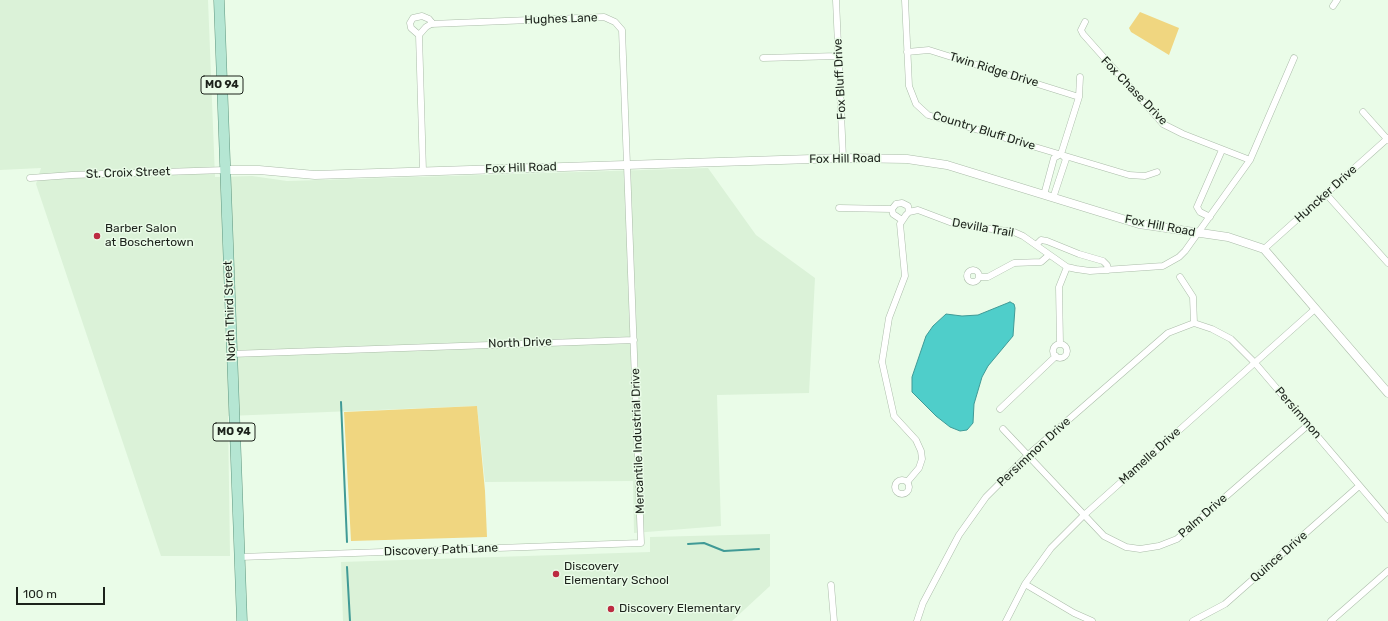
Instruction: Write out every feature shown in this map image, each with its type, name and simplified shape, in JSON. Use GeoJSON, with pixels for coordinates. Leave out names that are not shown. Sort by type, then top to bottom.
{"type":"FeatureCollection","features":[{"type":"Feature","properties":{"kind":"main road","name":"North Third Street"},"geometry":{"type":"LineString","coordinates":[[219,0],[242,621]]}},
{"type":"Feature","properties":{"kind":"street","name":"Fox Bluff Drive"},"geometry":{"type":"LineString","coordinates":[[836,0],[843,158]]}},
{"type":"Feature","properties":{"kind":"street","name":"Country Bluff Drive"},"geometry":{"type":"LineString","coordinates":[[905,0],[909,86],[912,98],[920,109],[928,115],[1129,175],[1145,176],[1157,172]]}},
{"type":"Feature","properties":{"kind":"street"},"geometry":{"type":"LineString","coordinates":[[1333,6],[1337,0]]}},
{"type":"Feature","properties":{"kind":"street","name":"Hughes Lane"},"geometry":{"type":"LineString","coordinates":[[423,171],[419,35],[411,28],[410,23],[413,18],[422,16],[429,19],[433,24],[604,17],[615,22],[622,30],[627,164]]}},
{"type":"Feature","properties":{"kind":"street","name":"Fox Chase Drive"},"geometry":{"type":"LineString","coordinates":[[1085,22],[1081,30],[1083,34],[1164,124],[1222,150],[1250,160]]}},
{"type":"Feature","properties":{"kind":"street"},"geometry":{"type":"LineString","coordinates":[[419,35],[426,27],[433,24]]}},
{"type":"Feature","properties":{"kind":"street","name":"Twin Ridge Drive"},"geometry":{"type":"LineString","coordinates":[[907,52],[929,50],[1079,97]]}},
{"type":"Feature","properties":{"kind":"street"},"geometry":{"type":"LineString","coordinates":[[763,58],[838,56]]}},
{"type":"Feature","properties":{"kind":"street","name":"Devilla Trail"},"geometry":{"type":"LineString","coordinates":[[909,212],[918,210],[954,224],[1014,232],[1036,245],[1067,267],[1090,271],[1163,266],[1179,257],[1198,234],[1250,160],[1294,58]]}},
{"type":"Feature","properties":{"kind":"street"},"geometry":{"type":"LineString","coordinates":[[1044,195],[1054,158],[1061,154],[1079,97],[1080,76]]}},
{"type":"Feature","properties":{"kind":"street"},"geometry":{"type":"LineString","coordinates":[[1363,112],[1388,139]]}},
{"type":"Feature","properties":{"kind":"street","name":"Huncker Drive"},"geometry":{"type":"LineString","coordinates":[[1264,250],[1388,139]]}},
{"type":"Feature","properties":{"kind":"street"},"geometry":{"type":"LineString","coordinates":[[1210,217],[1200,212],[1198,207],[1222,150]]}},
{"type":"Feature","properties":{"kind":"street"},"geometry":{"type":"LineString","coordinates":[[1053,198],[1066,159],[1061,154]]}},
{"type":"Feature","properties":{"kind":"street","name":"Fox Hill Road"},"geometry":{"type":"LineString","coordinates":[[225,170],[261,170],[315,175],[843,158],[907,159],[947,165],[1139,224],[1198,234],[1228,237],[1264,250],[1388,393]]}},
{"type":"Feature","properties":{"kind":"street"},"geometry":{"type":"LineString","coordinates":[[627,164],[634,340]]}},
{"type":"Feature","properties":{"kind":"street","name":"St. Croix Street"},"geometry":{"type":"LineString","coordinates":[[30,178],[72,175],[225,170]]}},
{"type":"Feature","properties":{"kind":"street"},"geometry":{"type":"LineString","coordinates":[[1327,195],[1388,263]]}},
{"type":"Feature","properties":{"kind":"street"},"geometry":{"type":"LineString","coordinates":[[892,209],[896,204],[902,203],[908,206],[909,212],[902,220],[900,230],[905,276],[889,318],[882,362],[894,416],[916,440],[921,451],[922,459],[919,468],[908,481]]}},
{"type":"Feature","properties":{"kind":"street"},"geometry":{"type":"LineString","coordinates":[[839,208],[892,209]]}},
{"type":"Feature","properties":{"kind":"street"},"geometry":{"type":"LineString","coordinates":[[892,209],[893,214],[902,220]]}},
{"type":"Feature","properties":{"kind":"street"},"geometry":{"type":"LineString","coordinates":[[1036,245],[1041,240],[1047,241],[1079,254],[1103,261],[1107,265],[1108,270]]}},
{"type":"Feature","properties":{"kind":"street"},"geometry":{"type":"LineString","coordinates":[[979,277],[988,277],[1014,263],[1041,262],[1049,255]]}},
{"type":"Feature","properties":{"kind":"street"},"geometry":{"type":"LineString","coordinates":[[1060,344],[1059,287],[1067,267]]}},
{"type":"Feature","properties":{"kind":"street"},"geometry":{"type":"LineString","coordinates":[[1180,277],[1193,296],[1194,323]]}},
{"type":"Feature","properties":{"kind":"street","name":"Mamelle Drive"},"geometry":{"type":"LineString","coordinates":[[1006,621],[1025,584],[1052,548],[1083,516],[1315,309]]}},
{"type":"Feature","properties":{"kind":"street","name":"Persimmon"},"geometry":{"type":"LineString","coordinates":[[1194,323],[1212,329],[1231,339],[1255,363],[1388,519]]}},
{"type":"Feature","properties":{"kind":"street","name":"Persimmon Drive"},"geometry":{"type":"LineString","coordinates":[[917,621],[923,603],[959,535],[986,497],[1028,455],[1168,333],[1194,323]]}},
{"type":"Feature","properties":{"kind":"street","name":"North Drive"},"geometry":{"type":"LineString","coordinates":[[231,354],[634,340]]}},
{"type":"Feature","properties":{"kind":"street","name":"Mercantile Industrial Drive"},"geometry":{"type":"LineString","coordinates":[[634,340],[642,543]]}},
{"type":"Feature","properties":{"kind":"street"},"geometry":{"type":"LineString","coordinates":[[1060,344],[1066,347],[1067,353],[1062,358],[1056,356],[1053,352],[1054,347],[1060,344]]}},
{"type":"Feature","properties":{"kind":"street"},"geometry":{"type":"LineString","coordinates":[[1000,409],[1056,356]]}},
{"type":"Feature","properties":{"kind":"street","name":"Palm Drive"},"geometry":{"type":"LineString","coordinates":[[1003,429],[1083,516],[1104,536],[1126,547],[1140,549],[1165,544],[1177,539],[1308,425]]}},
{"type":"Feature","properties":{"kind":"street","name":"Quince Drive"},"geometry":{"type":"LineString","coordinates":[[1193,621],[1225,604],[1359,486]]}},
{"type":"Feature","properties":{"kind":"street","name":"Discovery Path Lane"},"geometry":{"type":"LineString","coordinates":[[240,557],[642,543]]}},
{"type":"Feature","properties":{"kind":"street"},"geometry":{"type":"LineString","coordinates":[[1331,621],[1388,571]]}},
{"type":"Feature","properties":{"kind":"street"},"geometry":{"type":"LineString","coordinates":[[831,584],[834,621]]}},
{"type":"Feature","properties":{"kind":"street"},"geometry":{"type":"LineString","coordinates":[[1025,584],[1074,613],[1092,621]]}},
{"type":"Feature","properties":{"kind":"shaded area"},"geometry":{"type":"Polygon","coordinates":[[[0,0],[208,0],[215,177],[252,176],[287,181],[708,168],[756,235],[815,278],[809,393],[717,395],[721,526],[634,533],[633,481],[485,482],[477,406],[228,416],[230,556],[161,556],[36,184],[41,168],[0,170],[0,0]]]}},
{"type":"Feature","properties":{"kind":"shaded area"},"geometry":{"type":"Polygon","coordinates":[[[1140,12],[1179,28],[1169,55],[1131,32],[1129,28],[1140,12]]]}},
{"type":"Feature","properties":{"kind":"shaded area"},"geometry":{"type":"Polygon","coordinates":[[[477,406],[485,491],[487,537],[351,541],[344,412],[477,406]]]}},
{"type":"Feature","properties":{"kind":"shaded area","name":"Discovery Elementary School"},"geometry":{"type":"Polygon","coordinates":[[[770,534],[770,586],[732,621],[343,621],[341,562],[650,552],[650,537],[770,534]]]}},
{"type":"Feature","properties":{"kind":"water"},"geometry":{"type":"Polygon","coordinates":[[[1010,302],[1014,304],[1015,308],[1013,336],[988,366],[982,377],[974,404],[973,423],[967,430],[960,431],[950,427],[936,416],[912,392],[912,377],[926,336],[933,326],[946,314],[962,316],[978,315],[1010,302]]]}},
{"type":"Feature","properties":{"kind":"waterway"},"geometry":{"type":"LineString","coordinates":[[341,402],[347,542]]}},
{"type":"Feature","properties":{"kind":"waterway"},"geometry":{"type":"LineString","coordinates":[[688,544],[704,543],[724,551],[759,549]]}},
{"type":"Feature","properties":{"kind":"waterway"},"geometry":{"type":"LineString","coordinates":[[347,567],[350,621]]}},
{"type":"Feature","properties":{"kind":"place","name":"Barber Salon at Boschertown"},"geometry":{"type":"Point","coordinates":[97,236]}},
{"type":"Feature","properties":{"kind":"place","name":"Discovery Elementary School"},"geometry":{"type":"Point","coordinates":[556,574]}},
{"type":"Feature","properties":{"kind":"place","name":"Discovery Elementary"},"geometry":{"type":"Point","coordinates":[611,609]}}]}
